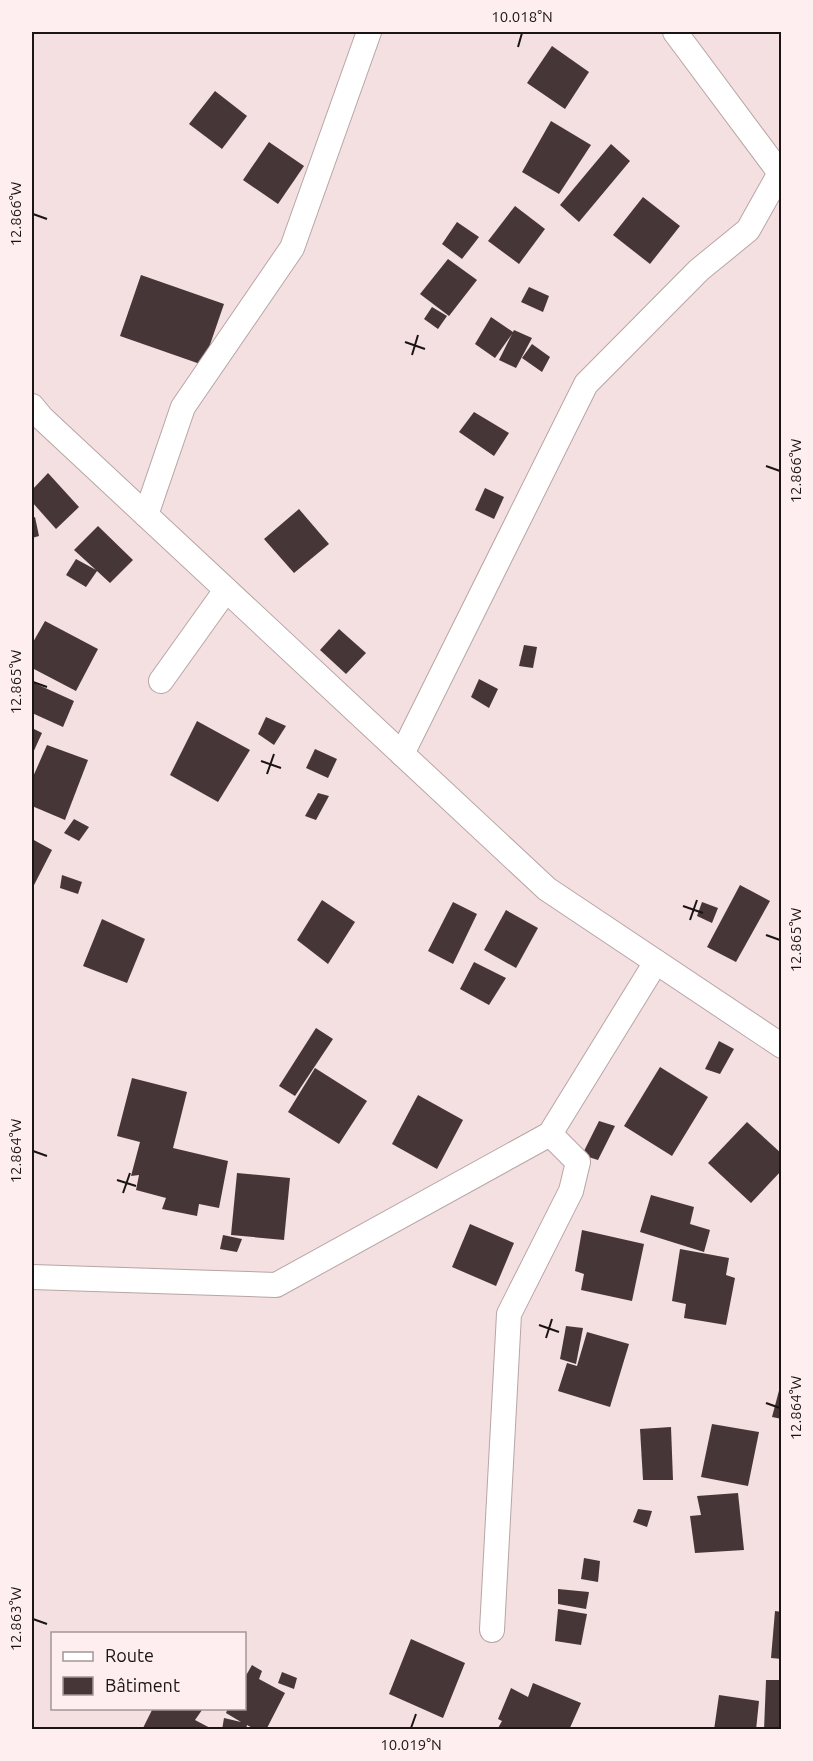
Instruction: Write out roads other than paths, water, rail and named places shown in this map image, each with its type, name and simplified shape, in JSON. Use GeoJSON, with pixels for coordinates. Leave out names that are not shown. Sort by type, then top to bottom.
{"type":"FeatureCollection","features":[{"type":"Feature","properties":{"kind":"street"},"geometry":{"type":"LineString","coordinates":[[146,515],[183,407],[292,248],[369,32]]}},
{"type":"Feature","properties":{"kind":"street"},"geometry":{"type":"LineString","coordinates":[[402,754],[586,384],[699,270],[748,230],[780,173],[675,32]]}},
{"type":"Feature","properties":{"kind":"street"},"geometry":{"type":"LineString","coordinates":[[32,406],[42,418],[547,889],[782,1046]]}},
{"type":"Feature","properties":{"kind":"street"},"geometry":{"type":"LineString","coordinates":[[161,681],[226,590]]}},
{"type":"Feature","properties":{"kind":"street"},"geometry":{"type":"LineString","coordinates":[[32,1277],[276,1285],[550,1134],[656,962]]}},
{"type":"Feature","properties":{"kind":"street"},"geometry":{"type":"LineString","coordinates":[[492,1630],[509,1314],[571,1191],[579,1162],[550,1134]]}}]}
